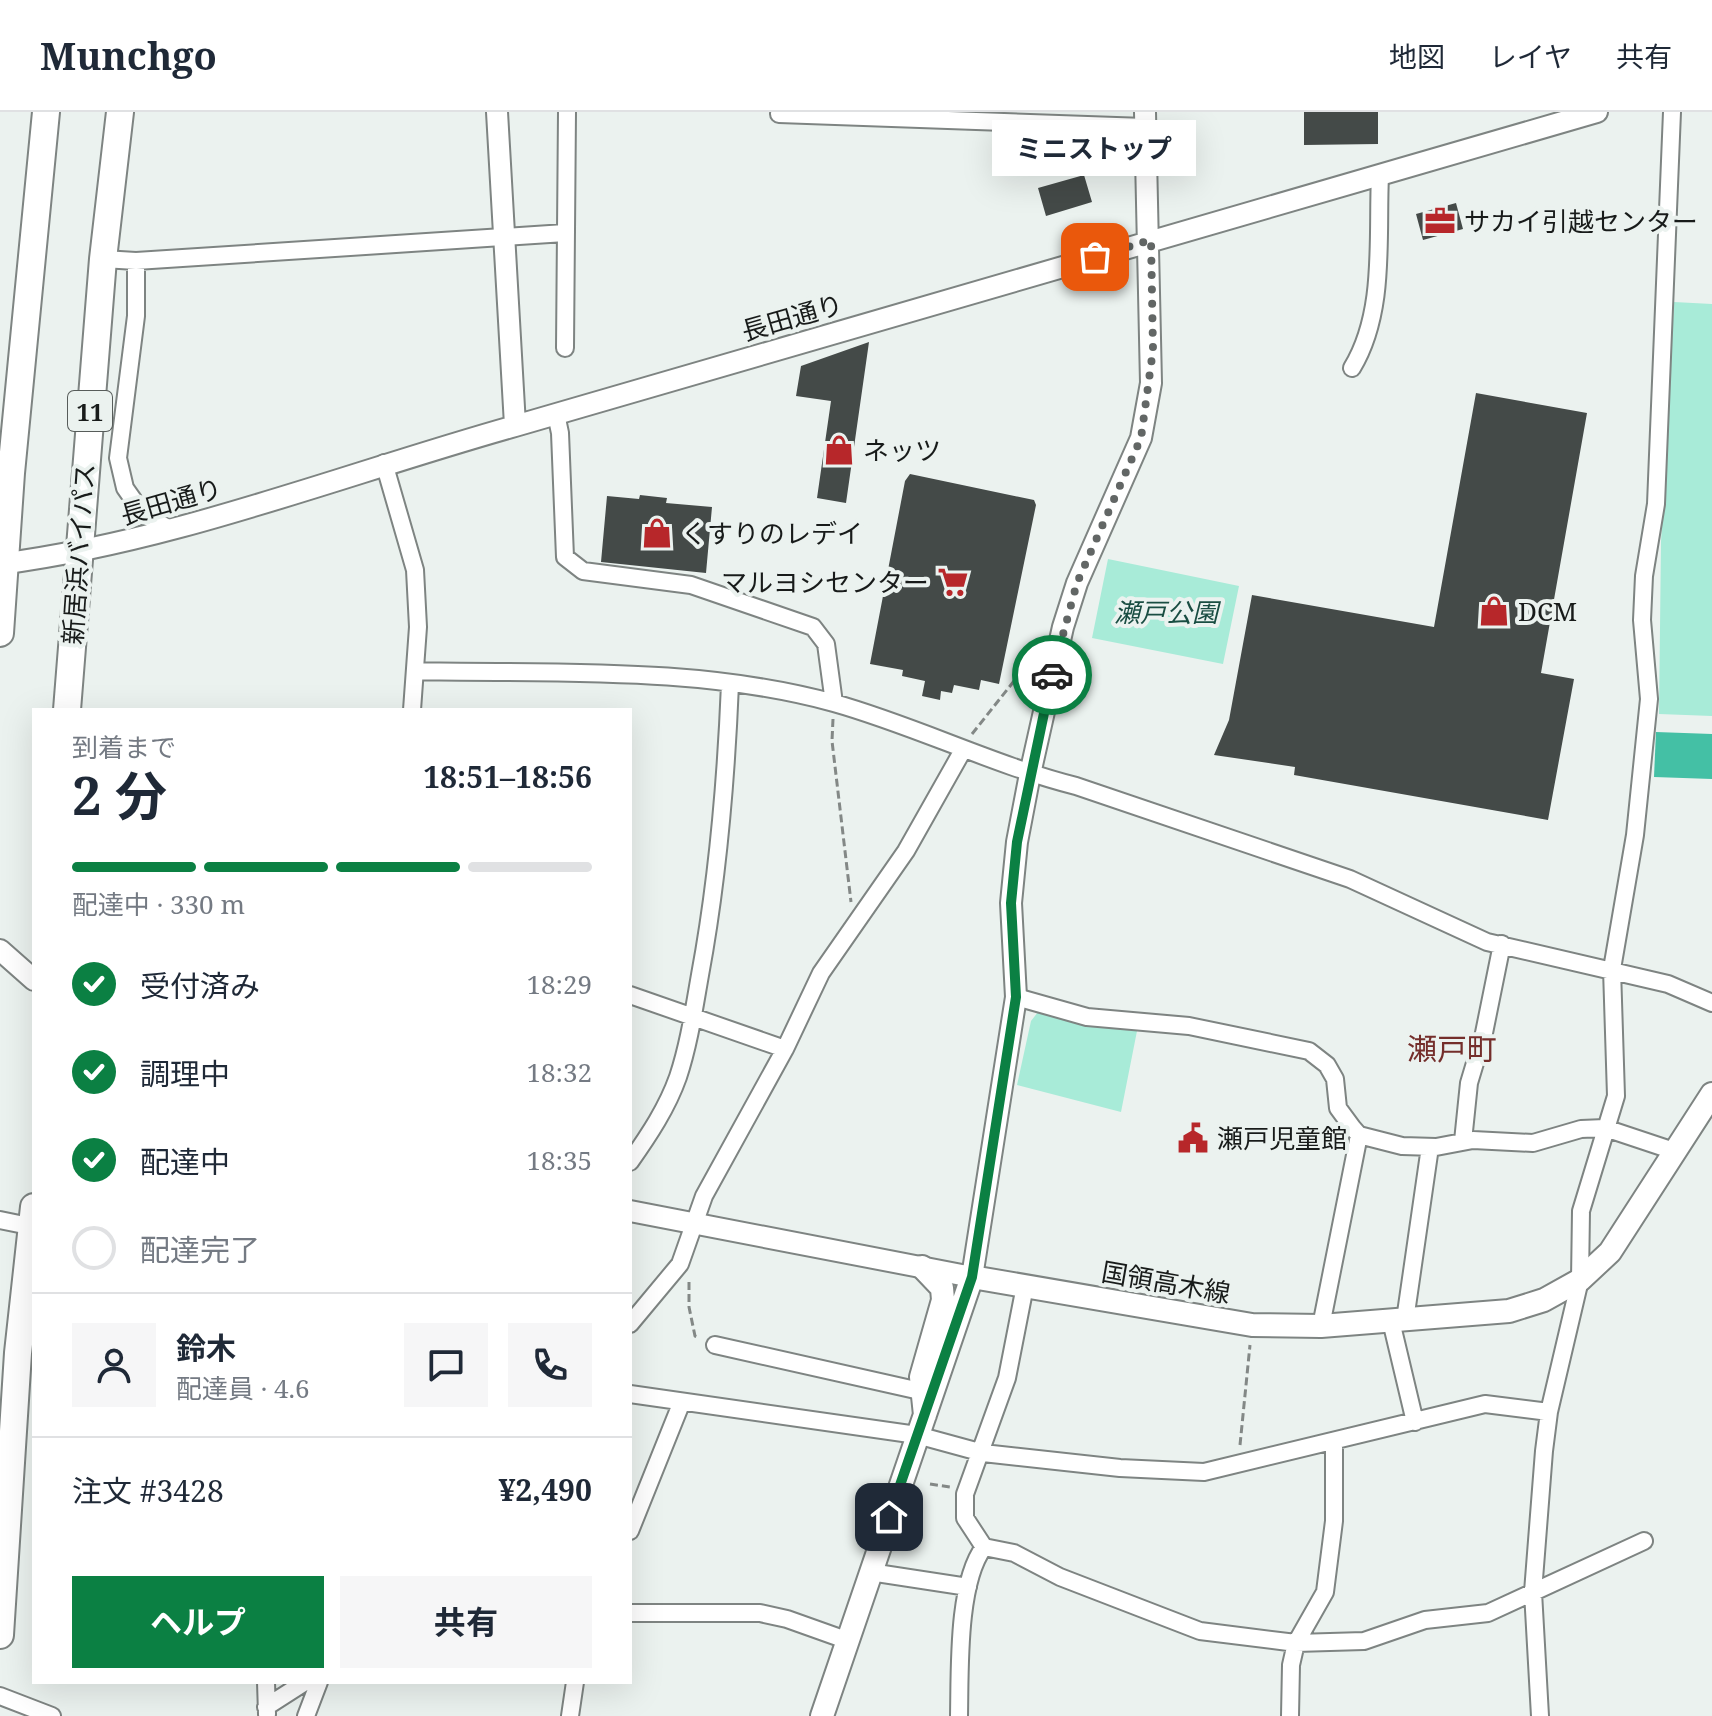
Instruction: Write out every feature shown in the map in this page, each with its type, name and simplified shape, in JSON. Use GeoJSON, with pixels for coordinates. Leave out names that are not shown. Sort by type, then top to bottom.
{"type":"FeatureCollection","features":[{"type":"Feature","properties":{"kind":"highway"},"geometry":{"type":"LineString","coordinates":[[0,633],[2,564],[46,112]]}},
{"type":"Feature","properties":{"kind":"highway","name":"新居浜バイパス"},"geometry":{"type":"LineString","coordinates":[[67,708],[77,553],[103,259],[120,112]]}},
{"type":"Feature","properties":{"kind":"highway"},"geometry":{"type":"LineString","coordinates":[[0,1635],[18,1353],[32,1229]]}},
{"type":"Feature","properties":{"kind":"main road","name":"国領高木線"},"geometry":{"type":"LineString","coordinates":[[972,1277],[1252,1325],[1321,1326],[1509,1311],[1544,1300],[1580,1280],[1610,1252],[1677,1152],[1702,1126],[1712,1094]]}},
{"type":"Feature","properties":{"kind":"main road"},"geometry":{"type":"LineString","coordinates":[[921,1426],[920,1391],[943,1300],[942,1288],[922,1267]]}},
{"type":"Feature","properties":{"kind":"main road"},"geometry":{"type":"LineString","coordinates":[[822,1716],[972,1277]]}},
{"type":"Feature","properties":{"kind":"street"},"geometry":{"type":"LineString","coordinates":[[497,112],[515,425]]}},
{"type":"Feature","properties":{"kind":"street"},"geometry":{"type":"LineString","coordinates":[[565,348],[567,112]]}},
{"type":"Feature","properties":{"kind":"street","name":"長田通り"},"geometry":{"type":"LineString","coordinates":[[2,564],[77,553],[172,530],[384,463],[1597,112]]}},
{"type":"Feature","properties":{"kind":"street"},"geometry":{"type":"LineString","coordinates":[[1540,1716],[1533,1592],[1549,1412],[1580,1280],[1581,1211],[1616,1096],[1612,969],[1635,835],[1649,699],[1642,620],[1644,576],[1656,504],[1672,112]]}},
{"type":"Feature","properties":{"kind":"street"},"geometry":{"type":"LineString","coordinates":[[632,1211],[972,1277],[1016,997],[1011,903],[1017,842],[1030,774],[1063,627],[1077,583],[1141,438],[1153,350],[1145,120],[779,114]]}},
{"type":"Feature","properties":{"kind":"street"},"geometry":{"type":"LineString","coordinates":[[1352,368],[1366,346],[1374,321],[1380,175]]}},
{"type":"Feature","properties":{"kind":"street"},"geometry":{"type":"LineString","coordinates":[[103,259],[136,261],[565,233]]}},
{"type":"Feature","properties":{"kind":"street"},"geometry":{"type":"LineString","coordinates":[[136,261],[136,316],[118,458],[125,488],[144,515],[172,530]]}},
{"type":"Feature","properties":{"kind":"street"},"geometry":{"type":"LineString","coordinates":[[556,414],[560,433],[565,557],[583,571],[691,585],[813,627],[826,644],[834,703]]}},
{"type":"Feature","properties":{"kind":"street"},"geometry":{"type":"LineString","coordinates":[[384,463],[415,570],[412,708]]}},
{"type":"Feature","properties":{"kind":"street"},"geometry":{"type":"LineString","coordinates":[[415,671],[651,675],[730,684],[834,703],[1030,774],[1076,786],[1350,879],[1432,919],[1502,944],[1668,984],[1712,1003]]}},
{"type":"Feature","properties":{"kind":"street"},"geometry":{"type":"LineString","coordinates":[[632,1159],[668,1101],[678,1076],[692,1017],[716,889],[725,806],[730,684]]}},
{"type":"Feature","properties":{"kind":"street"},"geometry":{"type":"LineString","coordinates":[[632,1322],[680,1264],[697,1225],[704,1196],[785,1049],[821,973],[906,851],[963,750]]}},
{"type":"Feature","properties":{"kind":"street"},"geometry":{"type":"LineString","coordinates":[[1463,1141],[1469,1083],[1484,1033],[1502,944]]}},
{"type":"Feature","properties":{"kind":"street"},"geometry":{"type":"LineString","coordinates":[[0,950],[32,978]]}},
{"type":"Feature","properties":{"kind":"street"},"geometry":{"type":"LineString","coordinates":[[632,996],[785,1049]]}},
{"type":"Feature","properties":{"kind":"street"},"geometry":{"type":"LineString","coordinates":[[1016,997],[1087,1017],[1189,1026],[1309,1051],[1327,1065],[1335,1079],[1338,1108],[1359,1135],[1402,1146],[1430,1147],[1463,1141],[1533,1143],[1581,1129],[1605,1128],[1677,1152]]}},
{"type":"Feature","properties":{"kind":"street"},"geometry":{"type":"LineString","coordinates":[[1321,1326],[1359,1135]]}},
{"type":"Feature","properties":{"kind":"street"},"geometry":{"type":"LineString","coordinates":[[1415,1422],[1398,1320],[1430,1147]]}},
{"type":"Feature","properties":{"kind":"street"},"geometry":{"type":"LineString","coordinates":[[0,1220],[32,1220]]}},
{"type":"Feature","properties":{"kind":"street"},"geometry":{"type":"LineString","coordinates":[[1025,1286],[1007,1378],[983,1453],[965,1494],[965,1518],[984,1547],[1014,1553],[1060,1577],[1200,1631],[1296,1643],[1364,1641],[1425,1620],[1488,1613],[1644,1541]]}},
{"type":"Feature","properties":{"kind":"street"},"geometry":{"type":"LineString","coordinates":[[715,1345],[920,1391]]}},
{"type":"Feature","properties":{"kind":"street"},"geometry":{"type":"LineString","coordinates":[[632,1394],[681,1404],[921,1426],[983,1453],[1120,1468],[1204,1472],[1485,1404],[1549,1412]]}},
{"type":"Feature","properties":{"kind":"street"},"geometry":{"type":"LineString","coordinates":[[632,1526],[681,1404]]}},
{"type":"Feature","properties":{"kind":"street"},"geometry":{"type":"LineString","coordinates":[[1290,1716],[1291,1665],[1296,1643],[1325,1592],[1334,1521],[1334,1442]]}},
{"type":"Feature","properties":{"kind":"street"},"geometry":{"type":"LineString","coordinates":[[959,1716],[968,1587],[973,1561],[984,1547]]}},
{"type":"Feature","properties":{"kind":"street"},"geometry":{"type":"LineString","coordinates":[[870,1572],[968,1587]]}},
{"type":"Feature","properties":{"kind":"street"},"geometry":{"type":"LineString","coordinates":[[632,1613],[760,1613],[846,1640]]}},
{"type":"Feature","properties":{"kind":"street"},"geometry":{"type":"LineString","coordinates":[[266,1684],[267,1712]]}},
{"type":"Feature","properties":{"kind":"street"},"geometry":{"type":"LineString","coordinates":[[267,1712],[302,1684]]}},
{"type":"Feature","properties":{"kind":"street"},"geometry":{"type":"LineString","coordinates":[[306,1716],[318,1684]]}},
{"type":"Feature","properties":{"kind":"street"},"geometry":{"type":"LineString","coordinates":[[570,1716],[575,1684]]}},
{"type":"Feature","properties":{"kind":"street"},"geometry":{"type":"LineString","coordinates":[[0,1696],[52,1716]]}},
{"type":"Feature","properties":{"kind":"path"},"geometry":{"type":"LineString","coordinates":[[963,750],[1030,660],[1063,627]]}},
{"type":"Feature","properties":{"kind":"path"},"geometry":{"type":"LineString","coordinates":[[834,703],[832,741],[854,923]]}},
{"type":"Feature","properties":{"kind":"path"},"geometry":{"type":"LineString","coordinates":[[680,1264],[689,1281],[689,1307],[695,1336],[715,1345]]}},
{"type":"Feature","properties":{"kind":"path"},"geometry":{"type":"LineString","coordinates":[[1238,1466],[1252,1325]]}},
{"type":"Feature","properties":{"kind":"green space"},"geometry":{"type":"Polygon","coordinates":[[[1674,302],[1712,304],[1712,716],[1659,714],[1661,542],[1674,302]]]}},
{"type":"Feature","properties":{"kind":"green space","name":"瀬戸公園"},"geometry":{"type":"Polygon","coordinates":[[[1108,559],[1239,586],[1223,664],[1092,638],[1108,559]]]}},
{"type":"Feature","properties":{"kind":"green space"},"geometry":{"type":"Polygon","coordinates":[[[1038,1012],[1137,1031],[1121,1112],[1017,1085],[1031,1021],[1038,1012]]]}},
{"type":"Feature","properties":{"kind":"shaded area"},"geometry":{"type":"Polygon","coordinates":[[[1656,732],[1712,734],[1712,779],[1654,777],[1656,732]]]}},
{"type":"Feature","properties":{"kind":"building"},"geometry":{"type":"Polygon","coordinates":[[[1304,112],[1378,112],[1378,144],[1304,145],[1304,112]]]}},
{"type":"Feature","properties":{"kind":"building"},"geometry":{"type":"Polygon","coordinates":[[[1084,175],[1092,202],[1046,216],[1038,188],[1084,175]]]}},
{"type":"Feature","properties":{"kind":"building","name":"サカイ引越センター"},"geometry":{"type":"Polygon","coordinates":[[[1456,203],[1463,229],[1423,240],[1416,214],[1456,203]]]}},
{"type":"Feature","properties":{"kind":"building","name":"ネッツ"},"geometry":{"type":"Polygon","coordinates":[[[869,342],[846,503],[817,498],[831,401],[796,396],[801,366],[869,342]]]}},
{"type":"Feature","properties":{"kind":"building","name":"DCM"},"geometry":{"type":"Polygon","coordinates":[[[1476,393],[1587,413],[1541,673],[1574,679],[1548,820],[1294,775],[1295,767],[1214,755],[1229,720],[1252,595],[1434,627],[1476,393]]]}},
{"type":"Feature","properties":{"kind":"building","name":"マルヨシセンター"},"geometry":{"type":"Polygon","coordinates":[[[910,474],[1034,500],[1036,505],[999,684],[981,680],[979,690],[954,685],[952,693],[941,691],[940,700],[922,696],[925,681],[902,676],[903,670],[870,664],[905,481],[910,474]]]}},
{"type":"Feature","properties":{"kind":"building","name":"くすりのレデイ"},"geometry":{"type":"Polygon","coordinates":[[[640,495],[667,498],[666,503],[712,507],[706,573],[601,562],[607,496],[639,499],[640,495]]]}},
{"type":"Feature","properties":{"kind":"way so far"},"geometry":{"type":"LineString","coordinates":[[1052,675],[1077,583],[1119,495],[1141,438],[1151,383],[1151,240],[1095,257]]}},
{"type":"Feature","properties":{"kind":"place","name":"サカイ引越センター"},"geometry":{"type":"Point","coordinates":[1440,221]}},
{"type":"Feature","properties":{"kind":"place","name":"ミニストップ"},"geometry":{"type":"Point","coordinates":[1095,257]}},
{"type":"Feature","properties":{"kind":"place","name":"ネッツ"},"geometry":{"type":"Point","coordinates":[839,450]}},
{"type":"Feature","properties":{"kind":"place","name":"くすりのレデイ"},"geometry":{"type":"Point","coordinates":[657,533]}},
{"type":"Feature","properties":{"kind":"place","name":"マルヨシセンター"},"geometry":{"type":"Point","coordinates":[953,582]}},
{"type":"Feature","properties":{"kind":"place","name":"DCM"},"geometry":{"type":"Point","coordinates":[1494,611]}},
{"type":"Feature","properties":{"kind":"place","name":"瀬戸児童館"},"geometry":{"type":"Point","coordinates":[1193,1138]}},
{"type":"Feature","properties":{"kind":"district","name":"瀬戸町"},"geometry":{"type":"Point","coordinates":[1452,1048]}},
{"type":"Feature","properties":{"kind":"route"},"geometry":{"type":"LineString","coordinates":[[889,1517],[972,1277],[1016,997],[1011,903],[1017,842],[1052,675]]}}]}
